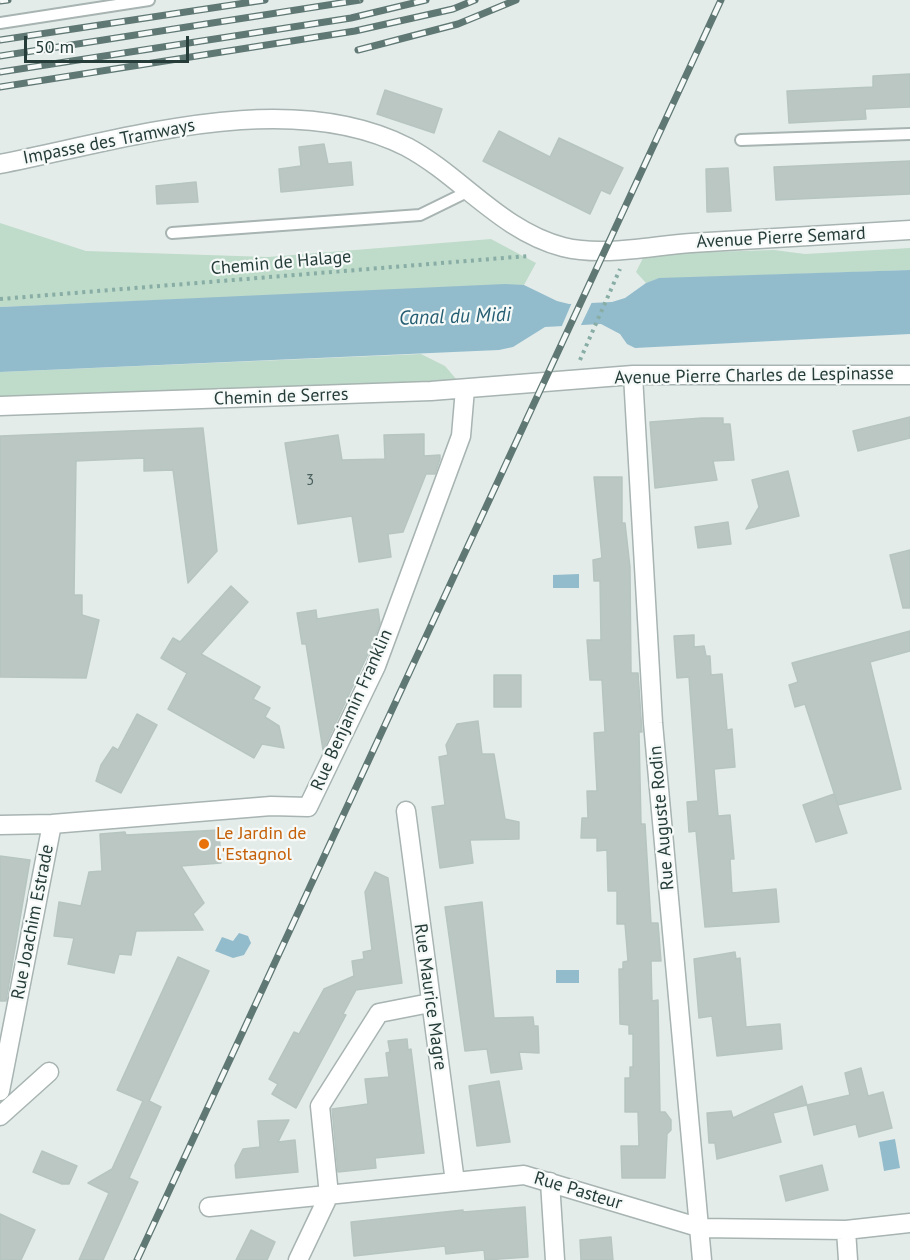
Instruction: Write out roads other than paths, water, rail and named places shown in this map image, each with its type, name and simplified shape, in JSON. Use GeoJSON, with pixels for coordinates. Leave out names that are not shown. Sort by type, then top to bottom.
{"type":"FeatureCollection","features":[{"type":"Feature","properties":{"kind":"street","name":"Impasse des Tramways"},"geometry":{"type":"LineString","coordinates":[[0,164],[172,127],[277,120],[329,123],[388,138],[428,160],[519,228],[564,247],[615,250],[652,246]]}},
{"type":"Feature","properties":{"kind":"street","name":"Avenue Pierre Semard"},"geometry":{"type":"LineString","coordinates":[[652,246],[910,230]]}},
{"type":"Feature","properties":{"kind":"street","name":"Avenue Pierre Charles de Lespinasse"},"geometry":{"type":"LineString","coordinates":[[569,375],[910,375]]}},
{"type":"Feature","properties":{"kind":"street","name":"Chemin de Serres"},"geometry":{"type":"LineString","coordinates":[[0,406],[465,389],[569,375]]}},
{"type":"Feature","properties":{"kind":"street","name":"Rue Auguste Rodin"},"geometry":{"type":"LineString","coordinates":[[633,375],[653,723],[701,1228],[702,1260]]}},
{"type":"Feature","properties":{"kind":"street","name":"Rue Benjamin Franklin"},"geometry":{"type":"LineString","coordinates":[[0,825],[52,824],[271,806],[308,807],[376,666],[461,436],[465,389]]}},
{"type":"Feature","properties":{"kind":"street","name":"Rue Maurice Magre"},"geometry":{"type":"LineString","coordinates":[[406,811],[455,1182]]}},
{"type":"Feature","properties":{"kind":"street","name":"Rue Joachim Estrade"},"geometry":{"type":"LineString","coordinates":[[0,1091],[52,824]]}},
{"type":"Feature","properties":{"kind":"street"},"geometry":{"type":"LineString","coordinates":[[298,1260],[328,1195],[320,1106],[379,1013],[430,1003]]}},
{"type":"Feature","properties":{"kind":"street"},"geometry":{"type":"LineString","coordinates":[[0,1116],[49,1072]]}},
{"type":"Feature","properties":{"kind":"street","name":"Rue Pasteur"},"geometry":{"type":"LineString","coordinates":[[209,1207],[524,1175],[701,1228],[846,1230],[910,1223]]}},
{"type":"Feature","properties":{"kind":"street"},"geometry":{"type":"LineString","coordinates":[[550,1182],[555,1260]]}},
{"type":"Feature","properties":{"kind":"street"},"geometry":{"type":"LineString","coordinates":[[846,1230],[848,1260]]}},
{"type":"Feature","properties":{"kind":"lane"},"geometry":{"type":"LineString","coordinates":[[0,23],[149,0]]}},
{"type":"Feature","properties":{"kind":"lane"},"geometry":{"type":"LineString","coordinates":[[741,140],[910,134]]}},
{"type":"Feature","properties":{"kind":"lane"},"geometry":{"type":"LineString","coordinates":[[172,233],[420,215],[469,191]]}},
{"type":"Feature","properties":{"kind":"water","name":"Canal du Midi"},"geometry":{"type":"Polygon","coordinates":[[[910,270],[910,334],[635,348],[627,344],[620,334],[601,324],[545,327],[513,347],[499,350],[0,372],[0,307],[505,284],[524,285],[557,301],[569,304],[612,302],[625,298],[646,283],[659,278],[910,270]]]}},
{"type":"Feature","properties":{"kind":"water"},"geometry":{"type":"Polygon","coordinates":[[[579,574],[579,588],[553,588],[553,575],[579,574]]]}},
{"type":"Feature","properties":{"kind":"water"},"geometry":{"type":"Polygon","coordinates":[[[239,933],[248,936],[251,943],[244,955],[233,958],[215,951],[222,937],[233,941],[239,933]]]}},
{"type":"Feature","properties":{"kind":"water"},"geometry":{"type":"Polygon","coordinates":[[[556,970],[579,970],[579,983],[556,983],[556,970]]]}},
{"type":"Feature","properties":{"kind":"water"},"geometry":{"type":"Polygon","coordinates":[[[895,1139],[900,1168],[884,1171],[879,1142],[895,1139]]]}},
{"type":"Feature","properties":{"kind":"railway"},"geometry":{"type":"LineString","coordinates":[[0,1],[8,0]]}},
{"type":"Feature","properties":{"kind":"railway"},"geometry":{"type":"LineString","coordinates":[[0,40],[265,0]]}},
{"type":"Feature","properties":{"kind":"railway"},"geometry":{"type":"LineString","coordinates":[[0,56],[360,0]]}},
{"type":"Feature","properties":{"kind":"railway"},"geometry":{"type":"LineString","coordinates":[[0,72],[351,18],[426,0]]}},
{"type":"Feature","properties":{"kind":"railway"},"geometry":{"type":"LineString","coordinates":[[0,87],[355,31],[453,9],[475,0]]}},
{"type":"Feature","properties":{"kind":"railway"},"geometry":{"type":"LineString","coordinates":[[358,50],[458,24],[516,0]]}},
{"type":"Feature","properties":{"kind":"railway"},"geometry":{"type":"LineString","coordinates":[[137,1260],[721,0]]}},
{"type":"Feature","properties":{"kind":"place","name":"Le Jardin de l'Estagnol"},"geometry":{"type":"Point","coordinates":[204,844]}}]}
